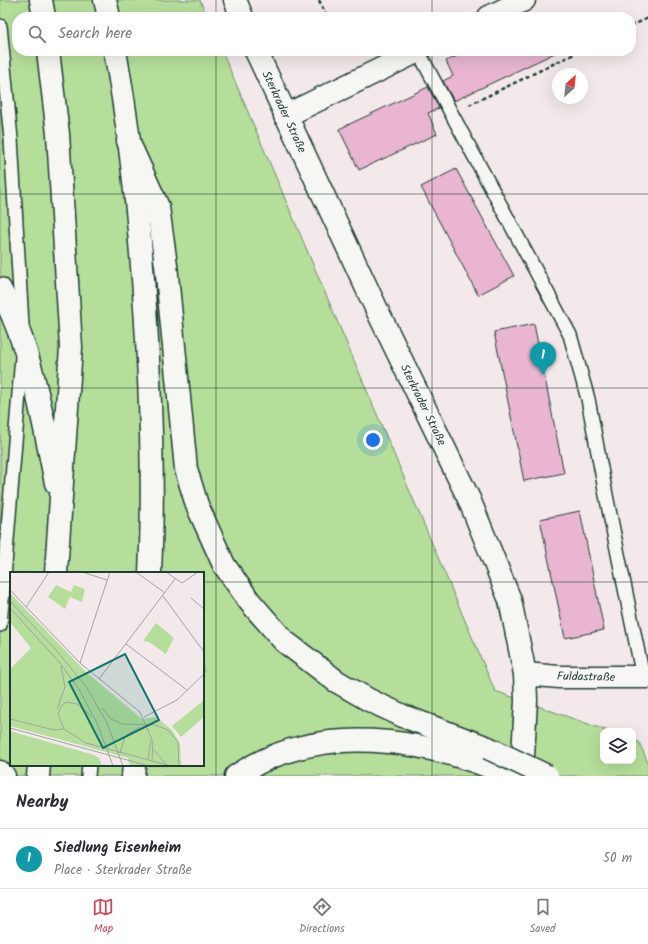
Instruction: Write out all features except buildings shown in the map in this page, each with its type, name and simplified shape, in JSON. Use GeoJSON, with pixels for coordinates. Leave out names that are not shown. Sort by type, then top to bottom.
{"type":"FeatureCollection","features":[{"type":"Feature","properties":{"kind":"main road"},"geometry":{"type":"LineString","coordinates":[[41,0],[43,12]]}},
{"type":"Feature","properties":{"kind":"main road"},"geometry":{"type":"LineString","coordinates":[[105,0],[108,12]]}},
{"type":"Feature","properties":{"kind":"main road"},"geometry":{"type":"LineString","coordinates":[[235,0],[240,12]]}},
{"type":"Feature","properties":{"kind":"main road"},"geometry":{"type":"LineString","coordinates":[[499,12],[524,0]]}},
{"type":"Feature","properties":{"kind":"main road"},"geometry":{"type":"LineString","coordinates":[[49,56],[58,134],[71,347],[62,513],[56,572]]}},
{"type":"Feature","properties":{"kind":"main road"},"geometry":{"type":"LineString","coordinates":[[116,56],[141,243],[148,344],[151,432],[150,572]]}},
{"type":"Feature","properties":{"kind":"main road","name":"Sterkrader Straße"},"geometry":{"type":"LineString","coordinates":[[258,56],[285,116],[469,499],[510,600],[525,674],[526,700],[522,776]]}},
{"type":"Feature","properties":{"kind":"main road"},"geometry":{"type":"LineString","coordinates":[[285,116],[408,56]]}},
{"type":"Feature","properties":{"kind":"main road"},"geometry":{"type":"LineString","coordinates":[[128,141],[158,207],[166,265],[186,469],[197,505],[224,565],[250,602],[284,641],[310,663],[336,681],[369,700],[487,756],[547,776]]}},
{"type":"Feature","properties":{"kind":"main road"},"geometry":{"type":"LineString","coordinates":[[0,289],[11,309],[33,370],[62,513]]}},
{"type":"Feature","properties":{"kind":"main road","name":"Fuldastraße"},"geometry":{"type":"LineString","coordinates":[[525,674],[559,677],[646,677]]}},
{"type":"Feature","properties":{"kind":"main road"},"geometry":{"type":"LineString","coordinates":[[236,776],[284,752],[305,746],[358,739],[390,742],[440,751],[487,756],[512,776]]}},
{"type":"Feature","properties":{"kind":"main road"},"geometry":{"type":"LineString","coordinates":[[38,776],[39,766]]}},
{"type":"Feature","properties":{"kind":"main road"},"geometry":{"type":"LineString","coordinates":[[133,776],[134,766]]}},
{"type":"Feature","properties":{"kind":"main road"},"geometry":{"type":"LineString","coordinates":[[0,772],[4,776]]}},
{"type":"Feature","properties":{"kind":"lane"},"geometry":{"type":"LineString","coordinates":[[0,26],[11,139],[23,341],[0,625]]}},
{"type":"Feature","properties":{"kind":"lane"},"geometry":{"type":"LineString","coordinates":[[421,56],[563,323],[577,356],[597,440],[606,495],[646,677]]}},
{"type":"Feature","properties":{"kind":"lane"},"geometry":{"type":"LineString","coordinates":[[88,776],[89,766]]}},
{"type":"Feature","properties":{"kind":"path"},"geometry":{"type":"LineString","coordinates":[[319,0],[325,12]]}},
{"type":"Feature","properties":{"kind":"path"},"geometry":{"type":"LineString","coordinates":[[636,24],[648,18]]}},
{"type":"Feature","properties":{"kind":"path"},"geometry":{"type":"LineString","coordinates":[[452,113],[570,56]]}},
{"type":"Feature","properties":{"kind":"green space"},"geometry":{"type":"Polygon","coordinates":[[[0,0],[200,0],[205,12],[12,12],[12,56],[224,56],[495,691],[600,728],[600,764],[636,764],[636,741],[639,742],[648,763],[648,776],[0,776],[0,0]]]}},
{"type":"Feature","properties":{"kind":"place","name":"Siedlung Eisenheim"},"geometry":{"type":"Point","coordinates":[543,375]}}]}
